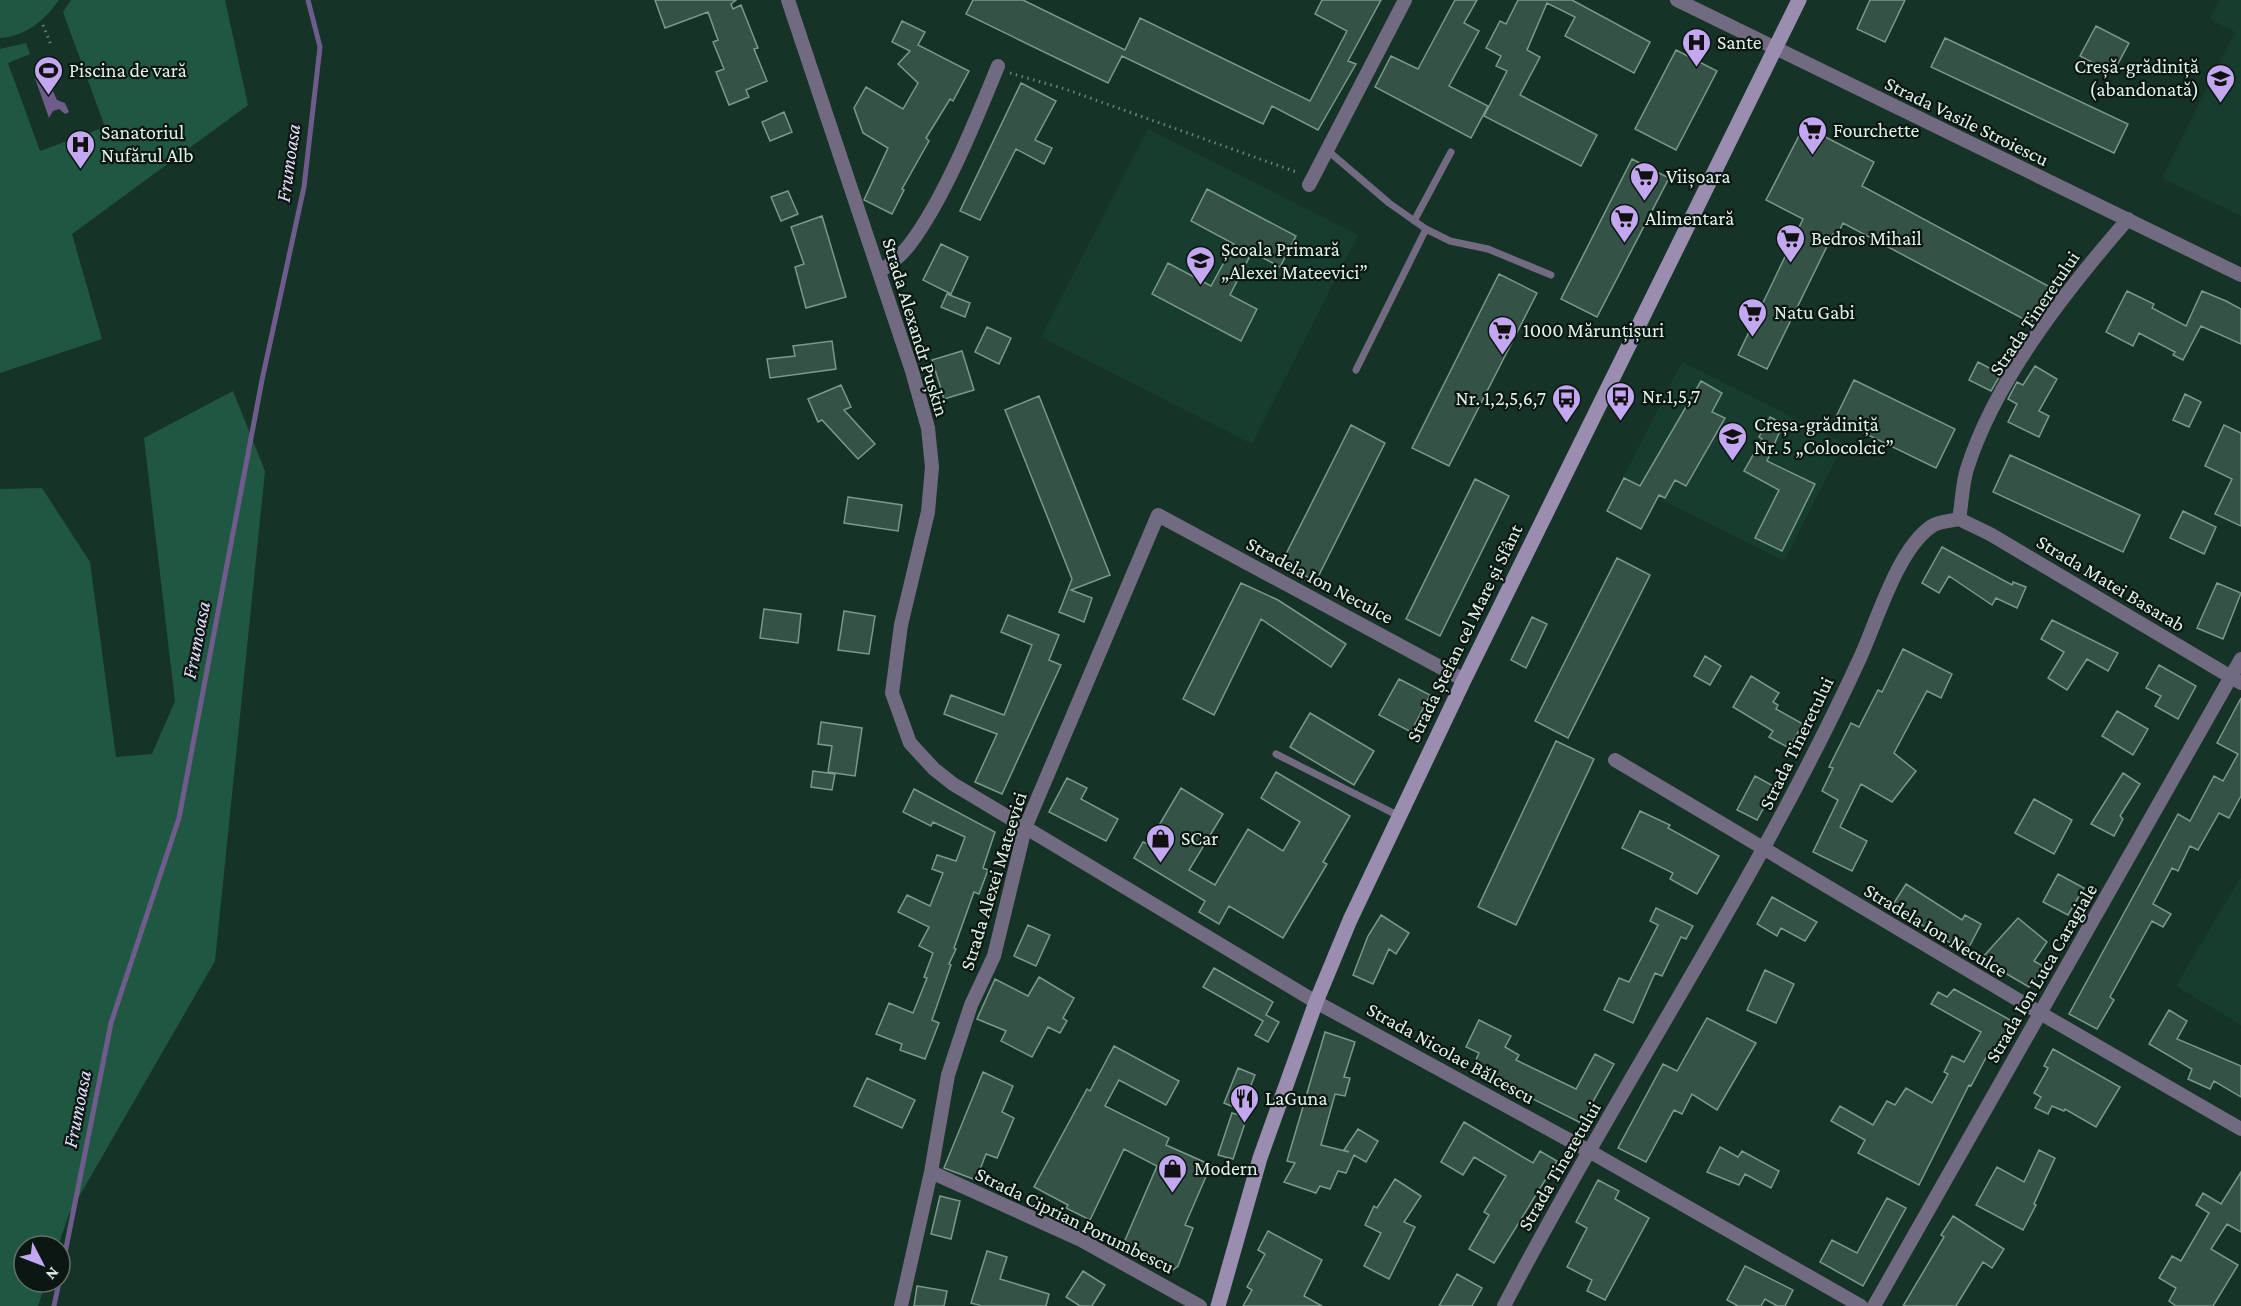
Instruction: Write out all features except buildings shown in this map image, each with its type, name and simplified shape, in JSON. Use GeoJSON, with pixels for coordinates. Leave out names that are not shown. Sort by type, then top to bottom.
{"type":"FeatureCollection","features":[{"type":"Feature","properties":{"kind":"main road","name":"Strada Ștefan cel Mare și Sfânt"},"geometry":{"type":"LineString","coordinates":[[1218,1306],[1260,1158],[1316,1002],[1350,920],[1464,680],[1799,0]]}},
{"type":"Feature","properties":{"kind":"street","name":"Strada Alexandr Pușkin"},"geometry":{"type":"LineString","coordinates":[[788,0],[919,394],[928,428],[932,467],[928,512],[902,625],[892,693],[910,743],[934,769],[953,784],[1025,828]]}},
{"type":"Feature","properties":{"kind":"street"},"geometry":{"type":"LineString","coordinates":[[1311,182],[1405,0]]}},
{"type":"Feature","properties":{"kind":"street","name":"Strada Vasile Stroiescu"},"geometry":{"type":"LineString","coordinates":[[1677,0],[2241,275]]}},
{"type":"Feature","properties":{"kind":"street"},"geometry":{"type":"LineString","coordinates":[[879,272],[897,259],[910,244],[942,190],[998,68]]}},
{"type":"Feature","properties":{"kind":"street","name":"Strada Tineretului"},"geometry":{"type":"LineString","coordinates":[[1504,1306],[1557,1204],[1764,851],[1861,657],[1883,601],[1905,556],[1933,525],[1959,519],[1966,471],[1985,423],[2028,350],[2080,275],[2128,219]]}},
{"type":"Feature","properties":{"kind":"street","name":"Stradela Ion Neculce"},"geometry":{"type":"LineString","coordinates":[[1158,515],[1464,680]]}},
{"type":"Feature","properties":{"kind":"street","name":"Strada Alexei Mateevici"},"geometry":{"type":"LineString","coordinates":[[901,1306],[931,1172],[948,1075],[971,1005],[994,956],[1025,828],[1158,515]]}},
{"type":"Feature","properties":{"kind":"street","name":"Strada Matei Basarab"},"geometry":{"type":"LineString","coordinates":[[1959,519],[2087,591],[2236,680]]}},
{"type":"Feature","properties":{"kind":"street","name":"Strada Ion Luca Caragiale"},"geometry":{"type":"LineString","coordinates":[[1874,1306],[2040,1013],[2236,680],[2241,659]]}},
{"type":"Feature","properties":{"kind":"street","name":"Stradela Ion Neculce"},"geometry":{"type":"LineString","coordinates":[[1615,760],[1764,851],[2241,1129]]}},
{"type":"Feature","properties":{"kind":"street","name":"Strada Nicolae Bălcescu"},"geometry":{"type":"LineString","coordinates":[[1025,828],[1316,1002],[1589,1150],[1861,1306]]}},
{"type":"Feature","properties":{"kind":"street","name":"Strada Ciprian Porumbescu"},"geometry":{"type":"LineString","coordinates":[[931,1172],[1079,1239],[1200,1306]]}},
{"type":"Feature","properties":{"kind":"lane"},"geometry":{"type":"LineString","coordinates":[[1327,150],[1389,203],[1425,229],[1450,241],[1488,249],[1551,275]]}},
{"type":"Feature","properties":{"kind":"lane"},"geometry":{"type":"LineString","coordinates":[[1414,221],[1452,152]]}},
{"type":"Feature","properties":{"kind":"lane"},"geometry":{"type":"LineString","coordinates":[[1356,370],[1425,229]]}},
{"type":"Feature","properties":{"kind":"lane"},"geometry":{"type":"LineString","coordinates":[[1276,754],[1399,816]]}},
{"type":"Feature","properties":{"kind":"path"},"geometry":{"type":"LineString","coordinates":[[43,25],[51,45]]}},
{"type":"Feature","properties":{"kind":"path"},"geometry":{"type":"LineString","coordinates":[[998,68],[1065,89],[1311,182]]}},
{"type":"Feature","properties":{"kind":"shaded area"},"geometry":{"type":"Polygon","coordinates":[[[0,0],[59,0],[34,26],[18,34],[0,38],[0,0]]]}},
{"type":"Feature","properties":{"kind":"shaded area","name":"Sanatoriul Nufărul Alb"},"geometry":{"type":"Polygon","coordinates":[[[71,0],[225,0],[248,105],[72,234],[102,339],[0,373],[0,49],[26,43],[30,54],[8,63],[40,151],[105,127],[63,12],[71,0]]]}},
{"type":"Feature","properties":{"kind":"shaded area","name":"Creșă-grădiniță (abandonată)"},"geometry":{"type":"Polygon","coordinates":[[[2220,0],[2241,0],[2241,216],[2162,178],[2235,32],[2210,19],[2220,0]]]}},
{"type":"Feature","properties":{"kind":"shaded area","name":"Piscina de vară"},"geometry":{"type":"Polygon","coordinates":[[[54,71],[58,82],[53,91],[57,100],[65,103],[69,112],[65,114],[59,109],[53,111],[49,118],[35,78],[54,71]]]}},
{"type":"Feature","properties":{"kind":"shaded area","name":"Școala Primară „Alexei Mateevici”"},"geometry":{"type":"Polygon","coordinates":[[[1148,129],[1358,235],[1252,444],[1041,337],[1148,129]]]}},
{"type":"Feature","properties":{"kind":"shaded area","name":"Creșa-grădiniță Nr. 5 „Colocolcic”"},"geometry":{"type":"Polygon","coordinates":[[[1682,362],[1844,443],[1784,561],[1622,480],[1682,362]]]}},
{"type":"Feature","properties":{"kind":"shaded area"},"geometry":{"type":"Polygon","coordinates":[[[233,391],[265,471],[215,961],[69,1214],[62,1234],[12,1234],[12,1294],[42,1294],[38,1306],[0,1306],[0,489],[42,488],[90,562],[116,757],[152,754],[175,701],[144,438],[233,391]]]}},
{"type":"Feature","properties":{"kind":"shaded area"},"geometry":{"type":"Polygon","coordinates":[[[2241,877],[2241,1025],[2176,986],[2241,877]]]}},
{"type":"Feature","properties":{"kind":"waterway","name":"Frumoasa"},"geometry":{"type":"LineString","coordinates":[[69,1234],[111,1023],[179,818],[262,380],[304,187],[320,47],[308,0]]}},
{"type":"Feature","properties":{"kind":"waterway","name":"Frumoasa"},"geometry":{"type":"LineString","coordinates":[[54,1306],[56,1294]]}},
{"type":"Feature","properties":{"kind":"place","name":"Sante"},"geometry":{"type":"Point","coordinates":[1696,68]}},
{"type":"Feature","properties":{"kind":"place","name":"Piscina de vară"},"geometry":{"type":"Point","coordinates":[48,96]}},
{"type":"Feature","properties":{"kind":"place","name":"Creșă-grădiniță (abandonată)"},"geometry":{"type":"Point","coordinates":[2220,104]}},
{"type":"Feature","properties":{"kind":"place","name":"Fourchette"},"geometry":{"type":"Point","coordinates":[1812,156]}},
{"type":"Feature","properties":{"kind":"place","name":"Sanatoriul Nufărul Alb"},"geometry":{"type":"Point","coordinates":[80,170]}},
{"type":"Feature","properties":{"kind":"place","name":"Viișoara"},"geometry":{"type":"Point","coordinates":[1645,202]}},
{"type":"Feature","properties":{"kind":"place","name":"Alimentară"},"geometry":{"type":"Point","coordinates":[1624,244]}},
{"type":"Feature","properties":{"kind":"place","name":"Bedros Mihail"},"geometry":{"type":"Point","coordinates":[1790,264]}},
{"type":"Feature","properties":{"kind":"place","name":"Școala Primară „Alexei Mateevici”"},"geometry":{"type":"Point","coordinates":[1200,286]}},
{"type":"Feature","properties":{"kind":"place","name":"Natu Gabi"},"geometry":{"type":"Point","coordinates":[1753,338]}},
{"type":"Feature","properties":{"kind":"place","name":"1000 Mărunțișuri"},"geometry":{"type":"Point","coordinates":[1502,356]}},
{"type":"Feature","properties":{"kind":"place","name":"Nr.1,5,7"},"geometry":{"type":"Point","coordinates":[1621,422]}},
{"type":"Feature","properties":{"kind":"place","name":"Nr. 1,2,5,6,7"},"geometry":{"type":"Point","coordinates":[1567,424]}},
{"type":"Feature","properties":{"kind":"place","name":"Creșa-grădiniță Nr. 5 „Colocolcic”"},"geometry":{"type":"Point","coordinates":[1733,462]}},
{"type":"Feature","properties":{"kind":"place","name":"SCar"},"geometry":{"type":"Point","coordinates":[1160,864]}},
{"type":"Feature","properties":{"kind":"place","name":"LaGuna"},"geometry":{"type":"Point","coordinates":[1244,1124]}},
{"type":"Feature","properties":{"kind":"place","name":"Modern"},"geometry":{"type":"Point","coordinates":[1173,1194]}}]}
